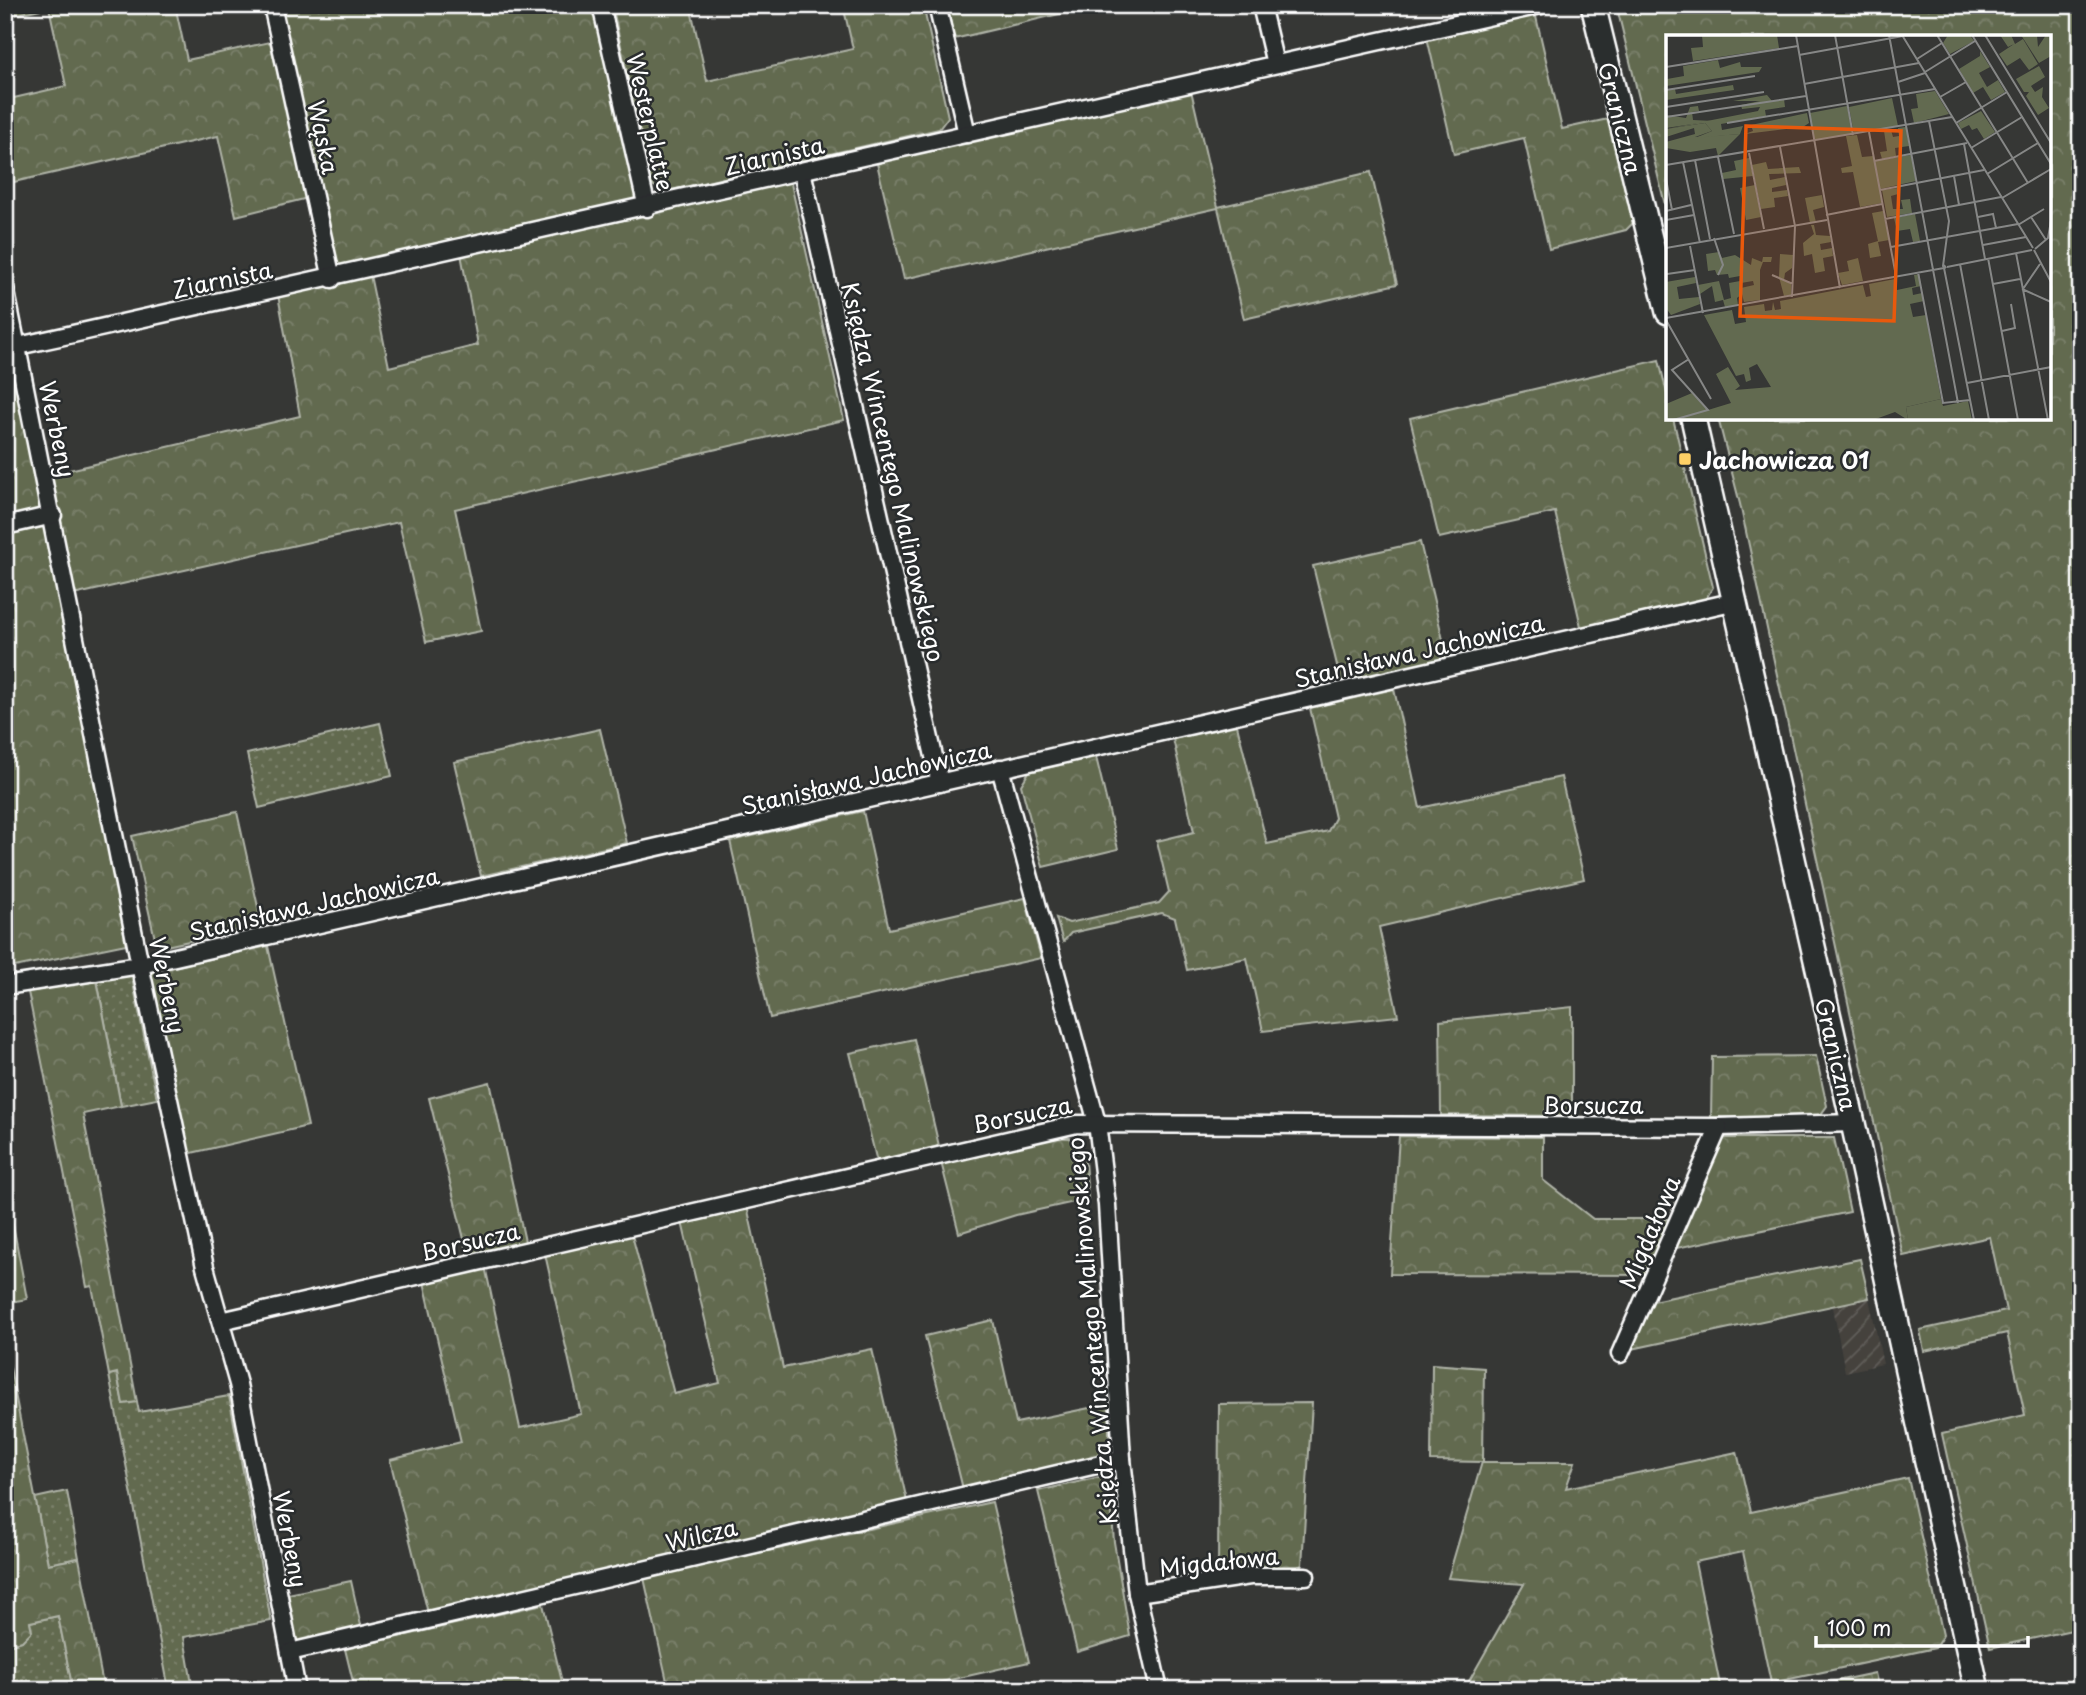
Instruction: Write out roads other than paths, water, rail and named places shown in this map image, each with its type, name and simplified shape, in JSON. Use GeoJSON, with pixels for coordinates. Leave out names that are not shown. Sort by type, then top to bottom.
{"type":"FeatureCollection","features":[{"type":"Feature","properties":{"kind":"street","name":"Wąska"},"geometry":{"type":"LineString","coordinates":[[272,5],[332,279]]}},
{"type":"Feature","properties":{"kind":"street","name":"Westerplatte"},"geometry":{"type":"LineString","coordinates":[[601,5],[647,208]]}},
{"type":"Feature","properties":{"kind":"street"},"geometry":{"type":"LineString","coordinates":[[937,5],[967,134]]}},
{"type":"Feature","properties":{"kind":"street"},"geometry":{"type":"LineString","coordinates":[[1261,5],[1275,64]]}},
{"type":"Feature","properties":{"kind":"street","name":"Ziarnista"},"geometry":{"type":"LineString","coordinates":[[18,346],[332,279],[1541,5]]}},
{"type":"Feature","properties":{"kind":"street","name":"Graniczna"},"geometry":{"type":"LineString","coordinates":[[1593,5],[1666,304]]}},
{"type":"Feature","properties":{"kind":"street","name":"Księdza Wincentego Malinowskiego"},"geometry":{"type":"LineString","coordinates":[[802,171],[940,783]]}},
{"type":"Feature","properties":{"kind":"street","name":"Werbeny"},"geometry":{"type":"LineString","coordinates":[[5,288],[53,515],[140,965],[205,1267],[238,1384],[297,1690]]}},
{"type":"Feature","properties":{"kind":"street","name":"Graniczna"},"geometry":{"type":"LineString","coordinates":[[1693,420],[1853,1124],[1977,1690]]}},
{"type":"Feature","properties":{"kind":"street"},"geometry":{"type":"LineString","coordinates":[[5,526],[53,515]]}},
{"type":"Feature","properties":{"kind":"street","name":"Stanisława Jachowicza"},"geometry":{"type":"LineString","coordinates":[[5,986],[140,965],[1736,601]]}},
{"type":"Feature","properties":{"kind":"street","name":"Księdza Wincentego Malinowskiego"},"geometry":{"type":"LineString","coordinates":[[1000,768],[1097,1123],[1107,1205],[1122,1459],[1138,1593],[1159,1690]]}},
{"type":"Feature","properties":{"kind":"street","name":"Borsucza"},"geometry":{"type":"LineString","coordinates":[[220,1321],[1064,1127],[1097,1123],[1719,1127],[1853,1124]]}},
{"type":"Feature","properties":{"kind":"street","name":"Migdałowa"},"geometry":{"type":"LineString","coordinates":[[1620,1354],[1719,1127]]}},
{"type":"Feature","properties":{"kind":"street","name":"Wilcza"},"geometry":{"type":"LineString","coordinates":[[289,1652],[1122,1459]]}},
{"type":"Feature","properties":{"kind":"street","name":"Migdałowa"},"geometry":{"type":"LineString","coordinates":[[1138,1593],[1250,1576],[1306,1576]]}},
{"type":"Feature","properties":{"kind":"place","name":"Jachowicza 01"},"geometry":{"type":"Point","coordinates":[1685,459]}}]}
